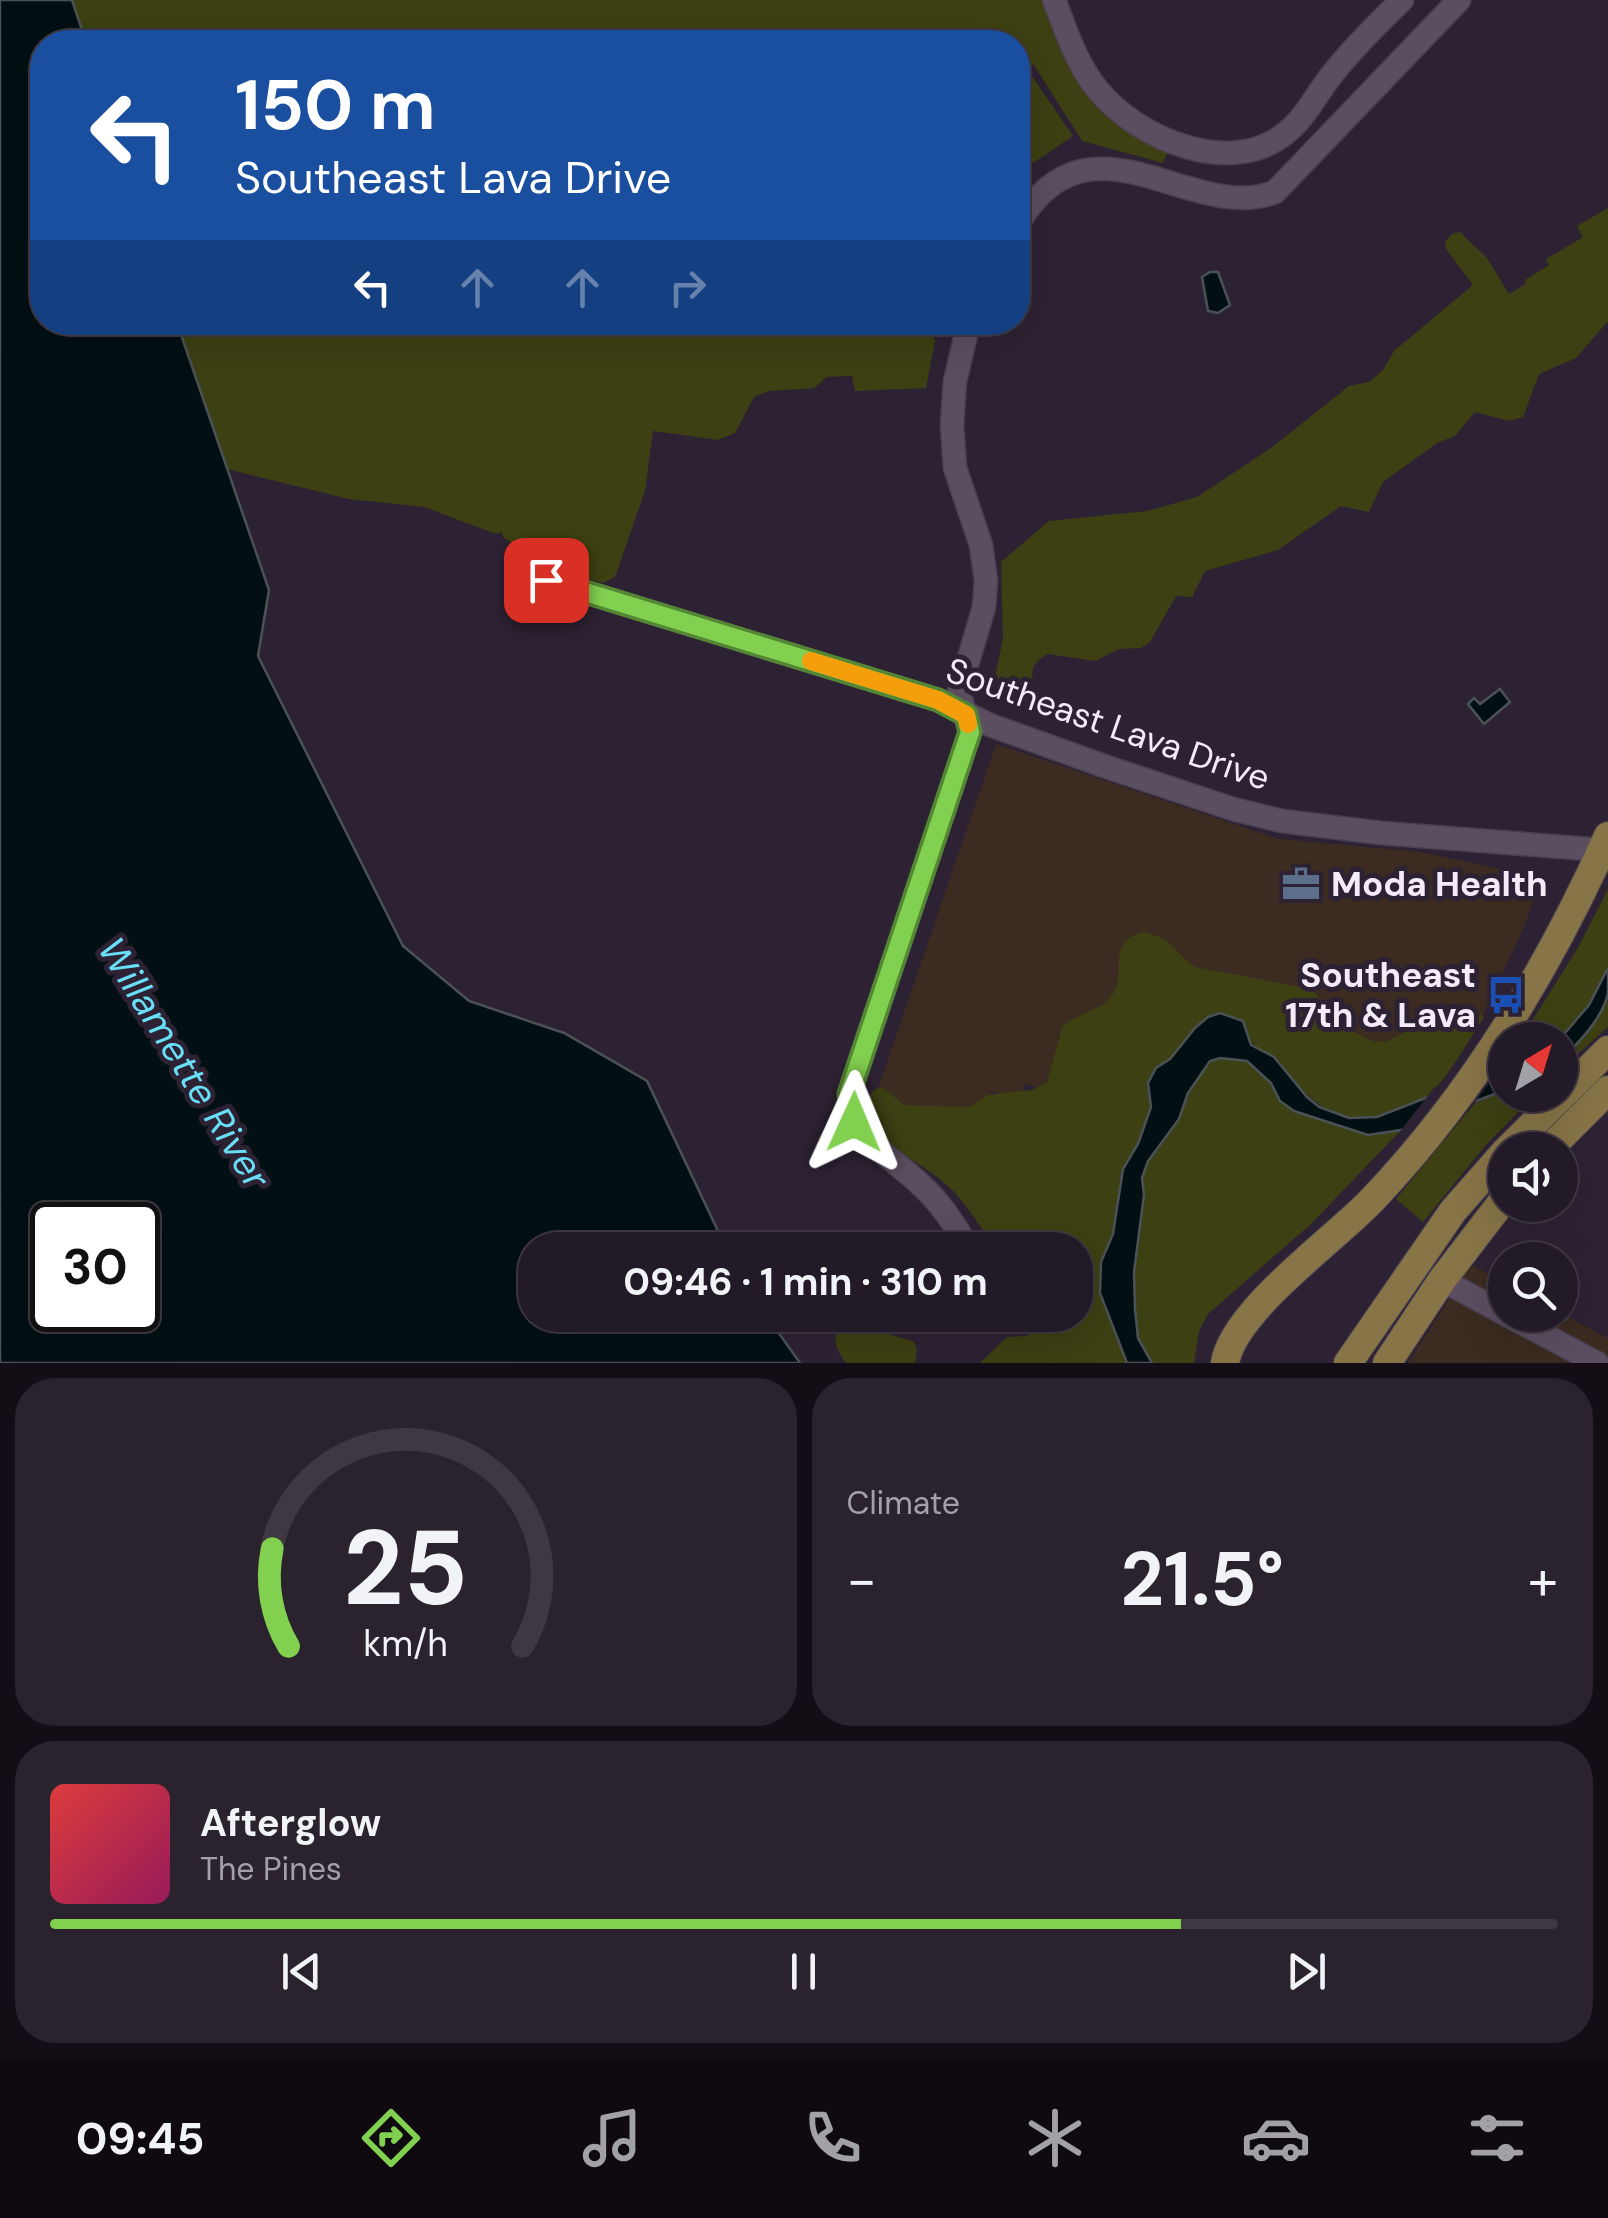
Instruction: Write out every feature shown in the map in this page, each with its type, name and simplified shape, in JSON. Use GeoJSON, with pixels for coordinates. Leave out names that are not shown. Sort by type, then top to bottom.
{"type":"FeatureCollection","features":[{"type":"Feature","properties":{"kind":"main road"},"geometry":{"type":"LineString","coordinates":[[1226,1363],[1229,1346],[1246,1319],[1396,1173],[1489,1057],[1532,989],[1605,843]]}},
{"type":"Feature","properties":{"kind":"main road"},"geometry":{"type":"LineString","coordinates":[[1525,1132],[1608,1050]]}},
{"type":"Feature","properties":{"kind":"main road"},"geometry":{"type":"LineString","coordinates":[[1566,1132],[1608,1090]]}},
{"type":"Feature","properties":{"kind":"main road"},"geometry":{"type":"LineString","coordinates":[[1348,1363],[1434,1237],[1488,1172]]}},
{"type":"Feature","properties":{"kind":"main road"},"geometry":{"type":"LineString","coordinates":[[1387,1363],[1442,1280],[1488,1220]]}},
{"type":"Feature","properties":{"kind":"street"},"geometry":{"type":"LineString","coordinates":[[1054,0],[1086,74],[1110,104],[1142,128],[1172,142],[1218,153],[1245,152],[1285,134],[1344,60],[1402,0]]}},
{"type":"Feature","properties":{"kind":"street"},"geometry":{"type":"LineString","coordinates":[[1030,205],[1052,184],[1113,168],[1151,175],[1233,200],[1255,200],[1275,192],[1459,0]]}},
{"type":"Feature","properties":{"kind":"street"},"geometry":{"type":"LineString","coordinates":[[957,1232],[939,1203],[864,1136],[854,1122],[849,1094],[970,732],[958,692],[984,607],[986,581],[980,545],[955,468],[954,381],[966,335]]}},
{"type":"Feature","properties":{"kind":"street","name":"Southeast Lava Drive"},"geometry":{"type":"LineString","coordinates":[[546,580],[938,700],[966,715],[1233,809],[1282,821],[1380,833],[1605,843]]}},
{"type":"Feature","properties":{"kind":"street"},"geometry":{"type":"LineString","coordinates":[[1442,1280],[1488,1304]]}},
{"type":"Feature","properties":{"kind":"street"},"geometry":{"type":"LineString","coordinates":[[1539,1332],[1597,1363]]}},
{"type":"Feature","properties":{"kind":"shaded area"},"geometry":{"type":"Polygon","coordinates":[[[996,744],[1279,839],[1421,852],[1543,878],[1482,1016],[1461,1034],[1046,1090],[1025,1084],[1019,1101],[992,1092],[979,1132],[875,1097],[996,744]]]}},
{"type":"Feature","properties":{"kind":"shaded area"},"geometry":{"type":"Polygon","coordinates":[[[1471,1265],[1488,1274],[1488,1332],[1578,1332],[1578,1322],[1608,1338],[1608,1363],[1408,1363],[1471,1265]]]}},
{"type":"Feature","properties":{"kind":"green space"},"geometry":{"type":"Polygon","coordinates":[[[72,0],[1048,0],[1084,81],[1169,148],[1163,163],[1082,141],[1034,65],[1030,65],[1030,30],[82,30],[72,0]]]}},
{"type":"Feature","properties":{"kind":"green space"},"geometry":{"type":"Polygon","coordinates":[[[1030,73],[1073,136],[1033,163],[1030,159],[1030,73]]]}},
{"type":"Feature","properties":{"kind":"green space"},"geometry":{"type":"Polygon","coordinates":[[[1608,208],[1608,321],[1576,358],[1539,374],[1523,417],[1509,421],[1475,412],[1455,436],[1437,443],[1383,482],[1369,512],[1341,506],[1278,550],[1205,571],[1192,597],[1176,596],[1150,642],[1141,648],[1119,649],[1095,661],[1047,654],[1033,668],[1029,694],[1010,690],[995,677],[1003,639],[1001,562],[1049,521],[1147,511],[1197,497],[1271,448],[1349,386],[1369,382],[1383,370],[1394,351],[1473,285],[1446,249],[1445,242],[1452,234],[1460,232],[1487,258],[1509,294],[1549,265],[1546,259],[1583,237],[1577,226],[1608,208]]]}},
{"type":"Feature","properties":{"kind":"green space"},"geometry":{"type":"Polygon","coordinates":[[[181,335],[931,335],[935,341],[926,388],[855,391],[852,376],[827,377],[814,388],[769,391],[754,397],[735,433],[718,440],[653,431],[645,491],[615,577],[603,583],[549,569],[503,537],[502,532],[496,534],[424,507],[349,499],[227,469],[181,335]]]}},
{"type":"Feature","properties":{"kind":"green space"},"geometry":{"type":"Polygon","coordinates":[[[1608,889],[1608,968],[1589,1005],[1574,1022],[1531,1022],[1579,946],[1608,889]]]}},
{"type":"Feature","properties":{"kind":"green space"},"geometry":{"type":"Polygon","coordinates":[[[1142,932],[1168,941],[1195,967],[1311,989],[1337,1019],[1374,1041],[1385,1042],[1426,1027],[1466,1028],[1482,1013],[1484,1018],[1427,1097],[1360,1118],[1345,1117],[1319,1105],[1250,1040],[1245,1026],[1195,1028],[1170,1059],[1156,1068],[1148,1096],[1151,1107],[1138,1144],[1123,1169],[1113,1234],[1101,1262],[1100,1293],[1127,1363],[980,1363],[1007,1337],[1027,1336],[1031,1332],[1093,1332],[1093,1232],[984,1232],[955,1193],[889,1144],[858,1109],[881,1087],[905,1105],[970,1107],[988,1095],[1032,1090],[1047,1083],[1062,1028],[1109,999],[1117,982],[1121,949],[1131,937],[1142,932]]]}},
{"type":"Feature","properties":{"kind":"green space"},"geometry":{"type":"Polygon","coordinates":[[[1608,994],[1608,1027],[1578,1054],[1578,1042],[1608,994]]]}},
{"type":"Feature","properties":{"kind":"green space"},"geometry":{"type":"Polygon","coordinates":[[[1220,1058],[1247,1061],[1257,1067],[1280,1101],[1294,1111],[1368,1135],[1401,1130],[1311,1224],[1208,1314],[1199,1331],[1194,1363],[1152,1363],[1141,1346],[1133,1304],[1144,1173],[1153,1153],[1178,1120],[1198,1076],[1220,1058]]]}},
{"type":"Feature","properties":{"kind":"green space"},"geometry":{"type":"Polygon","coordinates":[[[1488,1098],[1488,1112],[1518,1112],[1499,1132],[1488,1132],[1488,1143],[1423,1222],[1396,1199],[1474,1104],[1488,1098]]]}},
{"type":"Feature","properties":{"kind":"green space"},"geometry":{"type":"Polygon","coordinates":[[[837,1332],[880,1332],[913,1341],[917,1348],[915,1363],[846,1363],[837,1332]]]}},
{"type":"Feature","properties":{"kind":"water","name":"Willamette River"},"geometry":{"type":"Polygon","coordinates":[[[0,0],[72,0],[82,30],[30,30],[30,335],[181,335],[269,590],[258,656],[403,946],[469,1001],[564,1033],[647,1081],[718,1232],[518,1232],[518,1332],[778,1332],[800,1363],[0,1363],[0,0]]]}},
{"type":"Feature","properties":{"kind":"water"},"geometry":{"type":"Polygon","coordinates":[[[1218,272],[1230,305],[1218,313],[1208,311],[1202,277],[1218,272]]]}},
{"type":"Feature","properties":{"kind":"water"},"geometry":{"type":"Polygon","coordinates":[[[1500,689],[1510,702],[1484,724],[1468,704],[1474,698],[1480,704],[1500,689]]]}},
{"type":"Feature","properties":{"kind":"water"},"geometry":{"type":"Polygon","coordinates":[[[1608,968],[1608,993],[1601,1011],[1578,1042],[1578,1022],[1574,1022],[1589,1005],[1608,968]]]}},
{"type":"Feature","properties":{"kind":"water"},"geometry":{"type":"Polygon","coordinates":[[[1220,1013],[1243,1021],[1251,1045],[1274,1057],[1307,1097],[1319,1107],[1349,1118],[1377,1117],[1488,1074],[1488,1097],[1401,1130],[1368,1135],[1294,1111],[1280,1101],[1271,1083],[1247,1061],[1210,1061],[1188,1093],[1179,1119],[1148,1161],[1142,1178],[1135,1309],[1138,1338],[1152,1363],[1127,1363],[1100,1293],[1101,1262],[1113,1234],[1123,1169],[1138,1144],[1151,1107],[1148,1083],[1156,1068],[1170,1059],[1208,1017],[1220,1013]]]}},
{"type":"Feature","properties":{"kind":"pier"},"geometry":{"type":"Polygon","coordinates":[[[1488,1068],[1488,1084],[1468,1112],[1398,1134],[1434,1088],[1488,1068]]]}},
{"type":"Feature","properties":{"kind":"slow traffic"},"geometry":{"type":"LineString","coordinates":[[811,661],[938,700],[966,715],[968,724]]}},
{"type":"Feature","properties":{"kind":"place","name":"Moda Health"},"geometry":{"type":"Point","coordinates":[1301,884]}},
{"type":"Feature","properties":{"kind":"place","name":"Southeast 17th & Lava"},"geometry":{"type":"Point","coordinates":[1506,995]}},
{"type":"Feature","properties":{"kind":"route"},"geometry":{"type":"LineString","coordinates":[[546,580],[938,700],[966,715],[970,732],[849,1094],[854,1122]]}}]}
